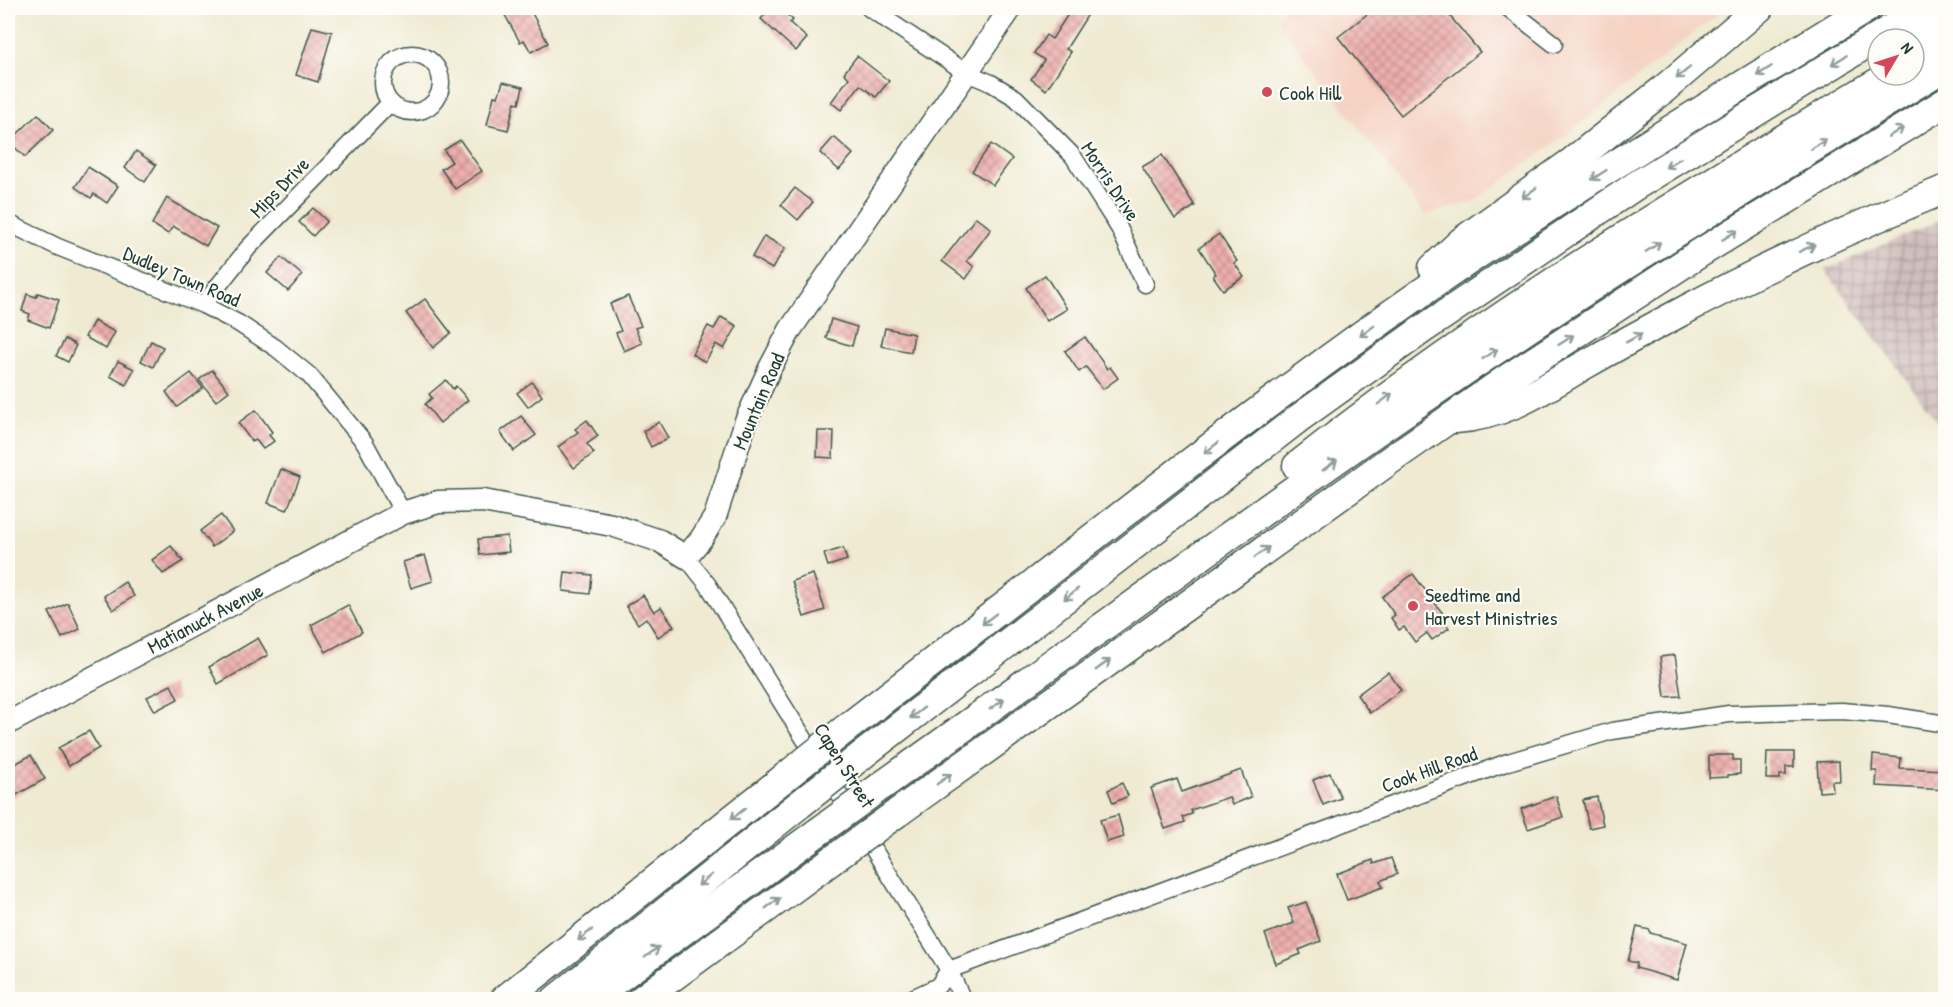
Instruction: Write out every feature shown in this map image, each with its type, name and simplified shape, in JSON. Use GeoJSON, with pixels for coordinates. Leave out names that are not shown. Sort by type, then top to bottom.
{"type":"FeatureCollection","features":[{"type":"Feature","properties":{"kind":"highway"},"geometry":{"type":"LineString","coordinates":[[1415,297],[1430,272],[1454,247],[1616,127],[1703,57],[1759,8]]}},
{"type":"Feature","properties":{"kind":"highway"},"geometry":{"type":"LineString","coordinates":[[504,999],[844,730],[1238,427],[1415,297],[1629,155],[1867,8]]}},
{"type":"Feature","properties":{"kind":"highway"},"geometry":{"type":"LineString","coordinates":[[555,999],[861,756],[1317,405],[1499,276],[1635,186],[1925,8]]}},
{"type":"Feature","properties":{"kind":"highway"},"geometry":{"type":"LineString","coordinates":[[1926,29],[1946,17]]}},
{"type":"Feature","properties":{"kind":"highway"},"geometry":{"type":"LineString","coordinates":[[1926,53],[1946,42]]}},
{"type":"Feature","properties":{"kind":"highway"},"geometry":{"type":"LineString","coordinates":[[1108,565],[1183,517],[1324,413],[1456,321],[1866,66]]}},
{"type":"Feature","properties":{"kind":"highway"},"geometry":{"type":"LineString","coordinates":[[589,999],[880,787],[1491,353],[1701,217],[1946,66]]}},
{"type":"Feature","properties":{"kind":"highway"},"geometry":{"type":"LineString","coordinates":[[1095,634],[1265,492],[1440,359],[1612,243],[1870,87]]}},
{"type":"Feature","properties":{"kind":"highway"},"geometry":{"type":"LineString","coordinates":[[641,999],[1448,419],[1700,253],[1946,102]]}},
{"type":"Feature","properties":{"kind":"highway"},"geometry":{"type":"LineString","coordinates":[[1448,419],[1481,416],[1514,405],[1638,335],[1746,278],[1850,228],[1946,189]]}},
{"type":"Feature","properties":{"kind":"street","name":"Morris Drive"},"geometry":{"type":"LineString","coordinates":[[869,8],[967,73],[991,83],[1016,98],[1073,156],[1119,228],[1145,284]]}},
{"type":"Feature","properties":{"kind":"street","name":"Mountain Road"},"geometry":{"type":"LineString","coordinates":[[686,558],[702,539],[715,518],[746,421],[790,330],[1011,8]]}},
{"type":"Feature","properties":{"kind":"street"},"geometry":{"type":"LineString","coordinates":[[1508,8],[1554,44]]}},
{"type":"Feature","properties":{"kind":"street","name":"Mips Drive"},"geometry":{"type":"LineString","coordinates":[[203,305],[248,248],[390,103]]}},
{"type":"Feature","properties":{"kind":"street","name":"Dudley Town Road"},"geometry":{"type":"LineString","coordinates":[[8,223],[58,247],[203,305],[238,323],[276,348],[309,375],[366,443],[403,513]]}},
{"type":"Feature","properties":{"kind":"street"},"geometry":{"type":"LineString","coordinates":[[403,513],[438,502],[483,501],[612,525],[660,541],[686,558]]}},
{"type":"Feature","properties":{"kind":"street","name":"Matianuck Avenue"},"geometry":{"type":"LineString","coordinates":[[8,723],[403,513]]}},
{"type":"Feature","properties":{"kind":"street","name":"Capen Street"},"geometry":{"type":"LineString","coordinates":[[686,558],[708,585],[949,970],[963,999]]}},
{"type":"Feature","properties":{"kind":"street","name":"Cook Hill Road"},"geometry":{"type":"LineString","coordinates":[[949,970],[1508,762],[1612,731],[1729,714],[1842,711],[1946,724]]}},
{"type":"Feature","properties":{"kind":"street"},"geometry":{"type":"LineString","coordinates":[[908,999],[938,986],[949,970]]}},
{"type":"Feature","properties":{"kind":"shaded area"},"geometry":{"type":"Polygon","coordinates":[[[1284,8],[1725,8],[1573,130],[1473,202],[1425,215],[1278,22],[1284,8]]]}},
{"type":"Feature","properties":{"kind":"shaded area"},"geometry":{"type":"Polygon","coordinates":[[[1945,218],[1945,432],[1825,270],[1945,218]]]}},
{"type":"Feature","properties":{"kind":"building"},"geometry":{"type":"Polygon","coordinates":[[[501,8],[529,8],[548,43],[531,52],[524,40],[520,42],[501,8]]]}},
{"type":"Feature","properties":{"kind":"building"},"geometry":{"type":"Polygon","coordinates":[[[771,8],[779,8],[793,20],[790,23],[807,38],[796,51],[761,19],[771,8]]]}},
{"type":"Feature","properties":{"kind":"building"},"geometry":{"type":"Polygon","coordinates":[[[1072,8],[1092,8],[1066,49],[1071,52],[1046,90],[1031,79],[1044,60],[1034,53],[1046,35],[1052,39],[1072,8]]]}},
{"type":"Feature","properties":{"kind":"building"},"geometry":{"type":"Polygon","coordinates":[[[1375,8],[1443,8],[1480,52],[1401,115],[1338,37],[1375,8]]]}},
{"type":"Feature","properties":{"kind":"building"},"geometry":{"type":"Polygon","coordinates":[[[312,27],[332,32],[318,82],[296,75],[312,27]]]}},
{"type":"Feature","properties":{"kind":"building"},"geometry":{"type":"Polygon","coordinates":[[[857,56],[889,81],[876,97],[860,85],[841,110],[831,102],[849,78],[844,73],[857,56]]]}},
{"type":"Feature","properties":{"kind":"building"},"geometry":{"type":"Polygon","coordinates":[[[503,82],[523,87],[519,104],[515,102],[508,130],[487,125],[494,96],[498,97],[503,82]]]}},
{"type":"Feature","properties":{"kind":"building"},"geometry":{"type":"Polygon","coordinates":[[[38,114],[53,130],[25,157],[9,142],[38,114]]]}},
{"type":"Feature","properties":{"kind":"building"},"geometry":{"type":"Polygon","coordinates":[[[834,137],[853,154],[839,170],[820,153],[834,137]]]}},
{"type":"Feature","properties":{"kind":"building"},"geometry":{"type":"Polygon","coordinates":[[[460,140],[482,171],[455,189],[441,169],[452,162],[444,150],[460,140]]]}},
{"type":"Feature","properties":{"kind":"building"},"geometry":{"type":"Polygon","coordinates":[[[991,144],[1012,159],[993,185],[972,171],[991,144]]]}},
{"type":"Feature","properties":{"kind":"building"},"geometry":{"type":"Polygon","coordinates":[[[136,151],[156,165],[145,182],[125,168],[136,151]]]}},
{"type":"Feature","properties":{"kind":"building"},"geometry":{"type":"Polygon","coordinates":[[[1162,155],[1195,206],[1175,219],[1142,167],[1162,155]]]}},
{"type":"Feature","properties":{"kind":"building"},"geometry":{"type":"Polygon","coordinates":[[[88,167],[118,186],[107,203],[94,194],[91,198],[75,187],[88,167]]]}},
{"type":"Feature","properties":{"kind":"building"},"geometry":{"type":"Polygon","coordinates":[[[795,188],[813,202],[798,220],[781,205],[795,188]]]}},
{"type":"Feature","properties":{"kind":"building"},"geometry":{"type":"Polygon","coordinates":[[[167,198],[217,228],[206,246],[173,226],[168,234],[152,224],[167,198]]]}},
{"type":"Feature","properties":{"kind":"building"},"geometry":{"type":"Polygon","coordinates":[[[313,208],[327,221],[313,236],[299,222],[313,208]]]}},
{"type":"Feature","properties":{"kind":"building"},"geometry":{"type":"Polygon","coordinates":[[[976,217],[991,229],[967,261],[974,267],[966,279],[942,261],[976,217]]]}},
{"type":"Feature","properties":{"kind":"building"},"geometry":{"type":"Polygon","coordinates":[[[1219,234],[1237,261],[1234,263],[1244,277],[1223,290],[1213,276],[1216,274],[1199,248],[1219,234]]]}},
{"type":"Feature","properties":{"kind":"building"},"geometry":{"type":"Polygon","coordinates":[[[764,236],[785,248],[772,269],[752,257],[764,236]]]}},
{"type":"Feature","properties":{"kind":"building"},"geometry":{"type":"Polygon","coordinates":[[[281,257],[302,275],[288,291],[267,273],[281,257]]]}},
{"type":"Feature","properties":{"kind":"building"},"geometry":{"type":"Polygon","coordinates":[[[1045,275],[1067,309],[1047,321],[1026,288],[1045,275]]]}},
{"type":"Feature","properties":{"kind":"building"},"geometry":{"type":"Polygon","coordinates":[[[38,293],[59,300],[49,328],[28,320],[30,314],[22,311],[27,294],[36,297],[38,293]]]}},
{"type":"Feature","properties":{"kind":"building"},"geometry":{"type":"Polygon","coordinates":[[[628,296],[641,326],[635,328],[642,343],[624,351],[616,333],[621,331],[610,304],[628,296]]]}},
{"type":"Feature","properties":{"kind":"building"},"geometry":{"type":"Polygon","coordinates":[[[425,299],[451,333],[433,348],[406,313],[425,299]]]}},
{"type":"Feature","properties":{"kind":"building"},"geometry":{"type":"Polygon","coordinates":[[[721,317],[737,326],[724,349],[716,344],[705,362],[692,354],[708,326],[714,329],[721,317]]]}},
{"type":"Feature","properties":{"kind":"building"},"geometry":{"type":"Polygon","coordinates":[[[831,319],[857,327],[852,346],[826,338],[831,319]]]}},
{"type":"Feature","properties":{"kind":"building"},"geometry":{"type":"Polygon","coordinates":[[[94,321],[115,332],[106,349],[85,337],[94,321]]]}},
{"type":"Feature","properties":{"kind":"building"},"geometry":{"type":"Polygon","coordinates":[[[885,328],[914,334],[911,352],[881,346],[885,328]]]}},
{"type":"Feature","properties":{"kind":"building"},"geometry":{"type":"Polygon","coordinates":[[[1085,337],[1107,369],[1110,367],[1118,378],[1103,389],[1086,367],[1079,372],[1065,351],[1085,337]]]}},
{"type":"Feature","properties":{"kind":"building"},"geometry":{"type":"Polygon","coordinates":[[[65,339],[76,345],[68,362],[56,356],[65,339]]]}},
{"type":"Feature","properties":{"kind":"building"},"geometry":{"type":"Polygon","coordinates":[[[151,341],[163,347],[153,367],[141,361],[151,341]]]}},
{"type":"Feature","properties":{"kind":"building"},"geometry":{"type":"Polygon","coordinates":[[[118,361],[134,369],[126,385],[110,376],[118,361]]]}},
{"type":"Feature","properties":{"kind":"building"},"geometry":{"type":"Polygon","coordinates":[[[212,370],[229,391],[216,401],[199,380],[212,370]]]}},
{"type":"Feature","properties":{"kind":"building"},"geometry":{"type":"Polygon","coordinates":[[[191,373],[203,388],[177,407],[166,392],[191,373]]]}},
{"type":"Feature","properties":{"kind":"building"},"geometry":{"type":"Polygon","coordinates":[[[446,380],[453,389],[456,386],[468,400],[440,423],[425,404],[432,398],[429,394],[446,380]]]}},
{"type":"Feature","properties":{"kind":"building"},"geometry":{"type":"Polygon","coordinates":[[[532,382],[542,396],[528,407],[517,393],[532,382]]]}},
{"type":"Feature","properties":{"kind":"building"},"geometry":{"type":"Polygon","coordinates":[[[256,410],[272,432],[269,435],[274,441],[263,449],[256,440],[252,442],[238,423],[256,410]]]}},
{"type":"Feature","properties":{"kind":"building"},"geometry":{"type":"Polygon","coordinates":[[[521,416],[536,435],[514,451],[500,432],[521,416]]]}},
{"type":"Feature","properties":{"kind":"building"},"geometry":{"type":"Polygon","coordinates":[[[587,420],[598,436],[587,444],[594,453],[574,468],[558,447],[578,432],[575,429],[587,420]]]}},
{"type":"Feature","properties":{"kind":"building"},"geometry":{"type":"Polygon","coordinates":[[[659,422],[668,438],[651,447],[643,431],[659,422]]]}},
{"type":"Feature","properties":{"kind":"building"},"geometry":{"type":"Polygon","coordinates":[[[818,431],[834,431],[833,458],[817,457],[818,431]]]}},
{"type":"Feature","properties":{"kind":"building"},"geometry":{"type":"Polygon","coordinates":[[[281,469],[300,477],[287,510],[268,503],[281,469]]]}},
{"type":"Feature","properties":{"kind":"building"},"geometry":{"type":"Polygon","coordinates":[[[221,515],[233,531],[212,547],[200,531],[221,515]]]}},
{"type":"Feature","properties":{"kind":"building"},"geometry":{"type":"Polygon","coordinates":[[[507,536],[509,552],[480,555],[478,539],[507,536]]]}},
{"type":"Feature","properties":{"kind":"building"},"geometry":{"type":"Polygon","coordinates":[[[171,546],[183,561],[163,574],[152,560],[171,546]]]}},
{"type":"Feature","properties":{"kind":"building"},"geometry":{"type":"Polygon","coordinates":[[[843,548],[847,560],[828,566],[824,554],[843,548]]]}},
{"type":"Feature","properties":{"kind":"building"},"geometry":{"type":"Polygon","coordinates":[[[425,555],[433,581],[411,588],[403,562],[425,555]]]}},
{"type":"Feature","properties":{"kind":"building"},"geometry":{"type":"Polygon","coordinates":[[[565,572],[592,575],[590,594],[563,591],[565,572]]]}},
{"type":"Feature","properties":{"kind":"building"},"geometry":{"type":"Polygon","coordinates":[[[813,574],[825,610],[804,617],[792,581],[813,574]]]}},
{"type":"Feature","properties":{"kind":"building","name":"Seedtime and Harvest Ministries"},"geometry":{"type":"Polygon","coordinates":[[[1413,574],[1447,619],[1444,621],[1449,628],[1432,640],[1427,633],[1415,642],[1404,627],[1399,630],[1391,618],[1395,615],[1382,597],[1413,574]]]}},
{"type":"Feature","properties":{"kind":"building"},"geometry":{"type":"Polygon","coordinates":[[[125,582],[134,596],[113,610],[104,596],[125,582]]]}},
{"type":"Feature","properties":{"kind":"building"},"geometry":{"type":"Polygon","coordinates":[[[643,595],[654,612],[661,607],[674,626],[658,637],[646,618],[638,624],[626,606],[643,595]]]}},
{"type":"Feature","properties":{"kind":"building"},"geometry":{"type":"Polygon","coordinates":[[[68,603],[80,629],[62,638],[49,612],[68,603]]]}},
{"type":"Feature","properties":{"kind":"building"},"geometry":{"type":"Polygon","coordinates":[[[348,605],[362,632],[326,652],[311,625],[348,605]]]}},
{"type":"Feature","properties":{"kind":"building"},"geometry":{"type":"Polygon","coordinates":[[[258,638],[268,655],[218,684],[209,667],[258,638]]]}},
{"type":"Feature","properties":{"kind":"building"},"geometry":{"type":"Polygon","coordinates":[[[1675,655],[1681,696],[1665,697],[1660,657],[1675,655]]]}},
{"type":"Feature","properties":{"kind":"building"},"geometry":{"type":"Polygon","coordinates":[[[1388,672],[1401,690],[1370,713],[1357,695],[1388,672]]]}},
{"type":"Feature","properties":{"kind":"building"},"geometry":{"type":"Polygon","coordinates":[[[171,685],[178,699],[155,711],[147,697],[171,685]]]}},
{"type":"Feature","properties":{"kind":"building"},"geometry":{"type":"Polygon","coordinates":[[[89,731],[99,748],[69,766],[58,748],[89,731]]]}},
{"type":"Feature","properties":{"kind":"building"},"geometry":{"type":"Polygon","coordinates":[[[1767,752],[1794,752],[1794,767],[1786,767],[1786,775],[1780,775],[1780,779],[1766,779],[1767,752]]]}},
{"type":"Feature","properties":{"kind":"building"},"geometry":{"type":"Polygon","coordinates":[[[31,755],[45,779],[13,797],[8,787],[8,768],[31,755]]]}},
{"type":"Feature","properties":{"kind":"building"},"geometry":{"type":"Polygon","coordinates":[[[1709,755],[1733,755],[1733,760],[1740,760],[1740,774],[1709,778],[1709,755]]]}},
{"type":"Feature","properties":{"kind":"building"},"geometry":{"type":"Polygon","coordinates":[[[1873,755],[1901,758],[1900,768],[1946,770],[1946,790],[1876,786],[1877,771],[1872,771],[1873,755]]]}},
{"type":"Feature","properties":{"kind":"building"},"geometry":{"type":"Polygon","coordinates":[[[1839,761],[1840,781],[1832,781],[1833,791],[1819,792],[1817,762],[1839,761]]]}},
{"type":"Feature","properties":{"kind":"building"},"geometry":{"type":"Polygon","coordinates":[[[1241,770],[1251,797],[1232,805],[1229,797],[1191,810],[1192,814],[1183,817],[1185,822],[1165,829],[1151,788],[1177,779],[1182,792],[1241,770]]]}},
{"type":"Feature","properties":{"kind":"building"},"geometry":{"type":"Polygon","coordinates":[[[1330,773],[1341,798],[1323,805],[1313,780],[1330,773]]]}},
{"type":"Feature","properties":{"kind":"building"},"geometry":{"type":"Polygon","coordinates":[[[1122,783],[1128,796],[1113,803],[1108,790],[1122,783]]]}},
{"type":"Feature","properties":{"kind":"building"},"geometry":{"type":"Polygon","coordinates":[[[1556,796],[1563,817],[1528,829],[1521,809],[1556,796]]]}},
{"type":"Feature","properties":{"kind":"building"},"geometry":{"type":"Polygon","coordinates":[[[1597,797],[1603,825],[1589,828],[1583,800],[1597,797]]]}},
{"type":"Feature","properties":{"kind":"building"},"geometry":{"type":"Polygon","coordinates":[[[1118,815],[1124,837],[1107,842],[1100,820],[1118,815]]]}},
{"type":"Feature","properties":{"kind":"building"},"geometry":{"type":"Polygon","coordinates":[[[1391,858],[1397,874],[1380,881],[1383,887],[1347,900],[1337,874],[1373,860],[1374,864],[1391,858]]]}},
{"type":"Feature","properties":{"kind":"building"},"geometry":{"type":"Polygon","coordinates":[[[1306,902],[1321,941],[1299,950],[1301,954],[1276,964],[1265,934],[1294,923],[1288,908],[1306,902]]]}},
{"type":"Feature","properties":{"kind":"building"},"geometry":{"type":"Polygon","coordinates":[[[1637,927],[1687,943],[1677,980],[1636,968],[1637,963],[1628,961],[1637,927]]]}},
{"type":"Feature","properties":{"kind":"place","name":"Cook Hill"},"geometry":{"type":"Point","coordinates":[1267,92]}},
{"type":"Feature","properties":{"kind":"place","name":"Seedtime and Harvest Ministries"},"geometry":{"type":"Point","coordinates":[1413,606]}}]}
